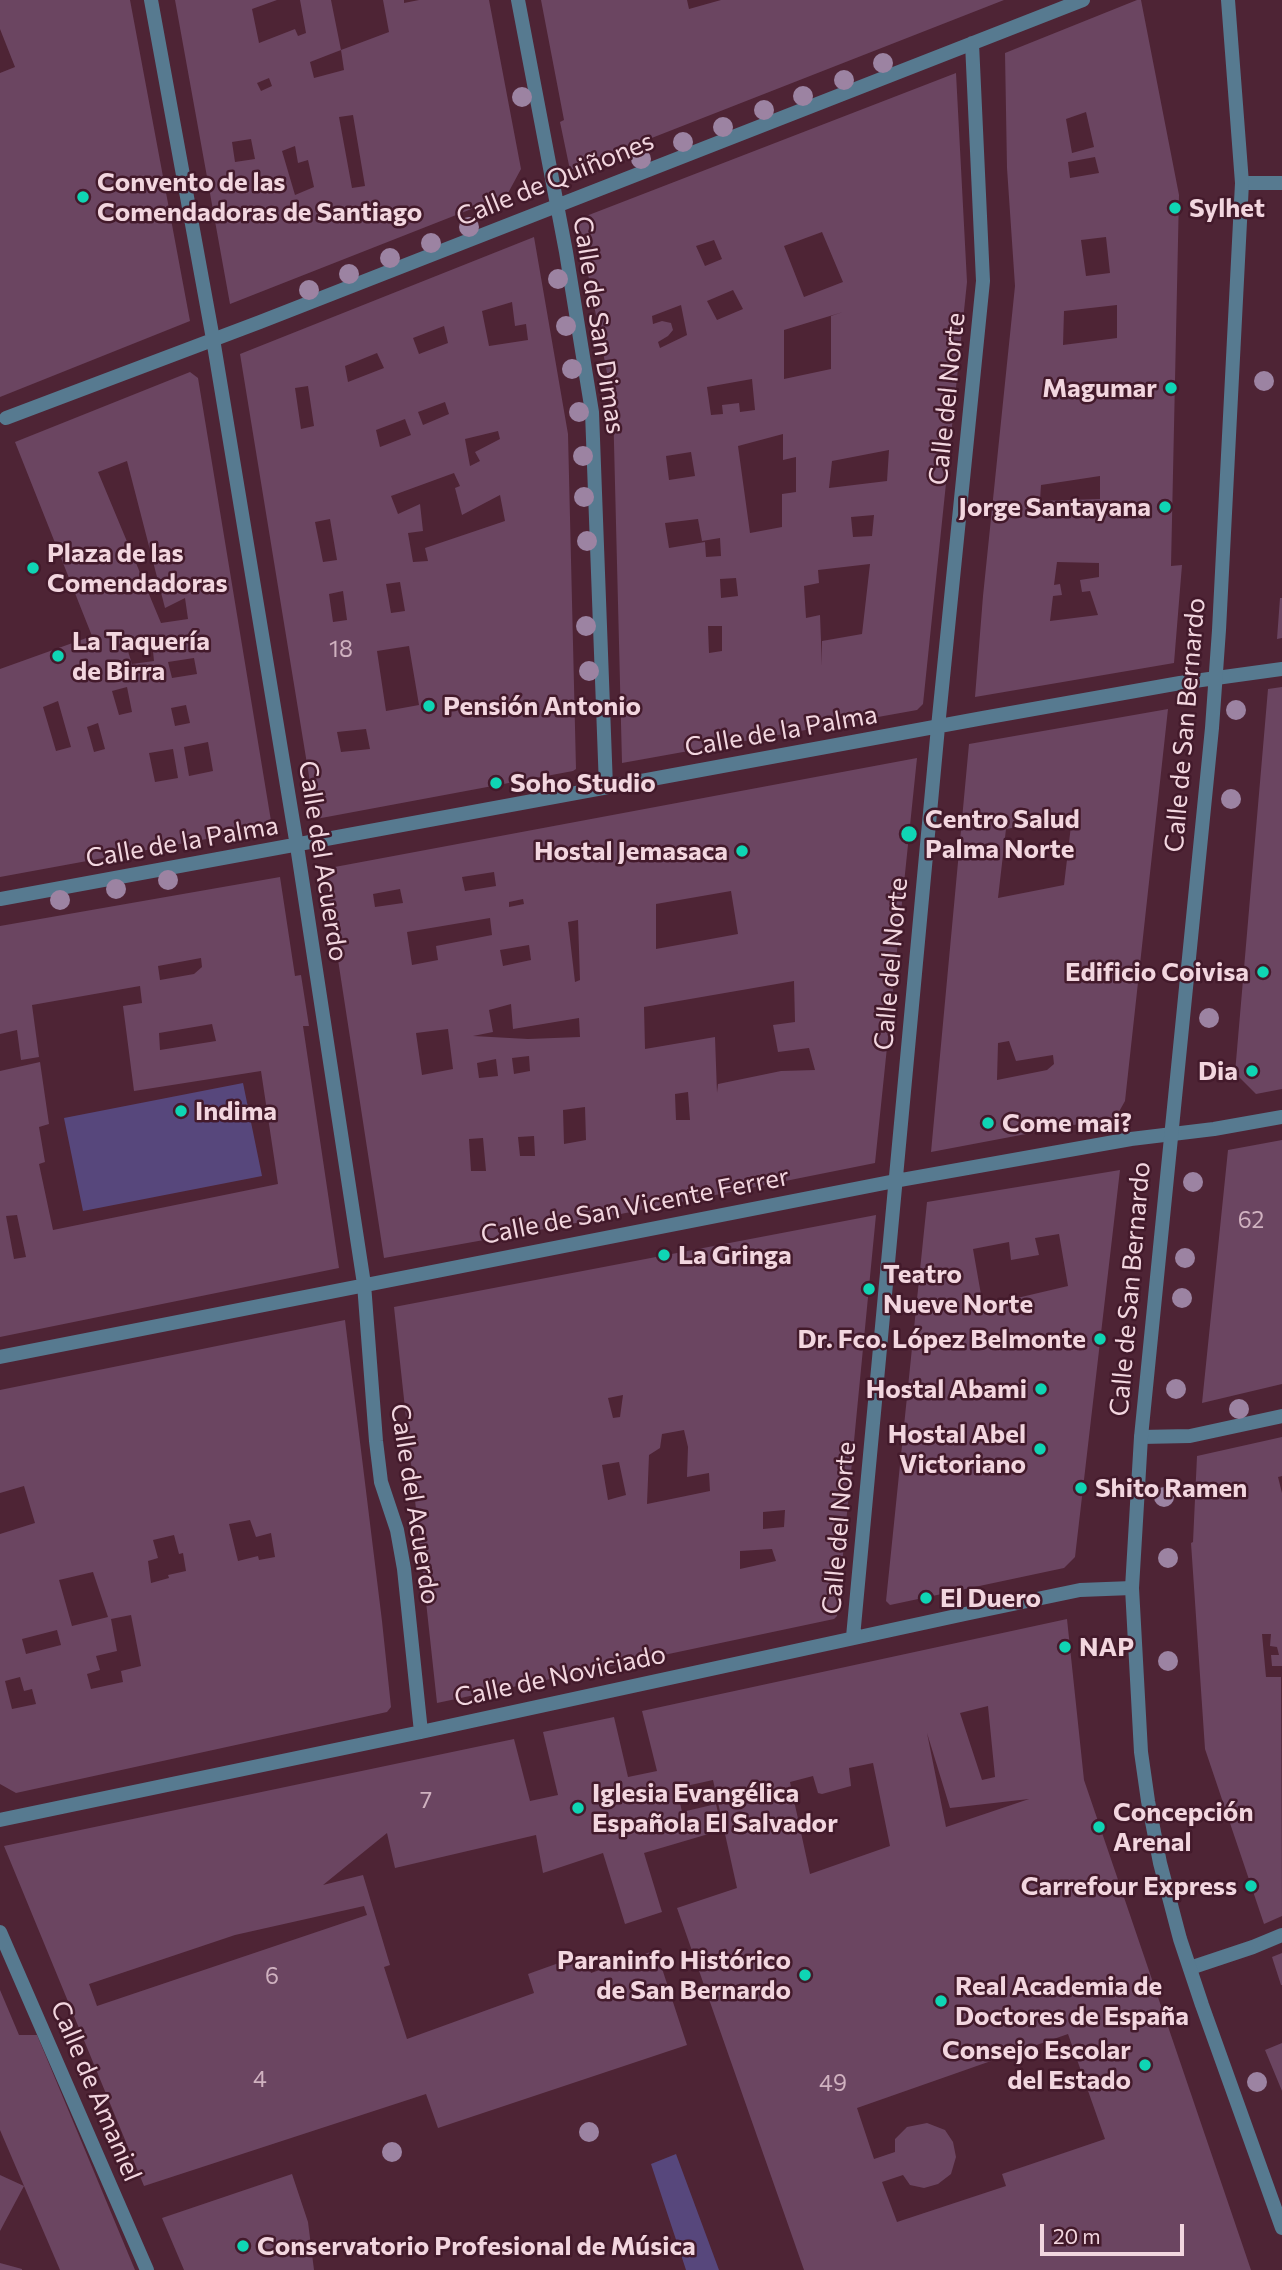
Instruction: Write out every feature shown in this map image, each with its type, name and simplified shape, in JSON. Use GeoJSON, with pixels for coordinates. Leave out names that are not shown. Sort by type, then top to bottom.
{"type":"FeatureCollection","features":[{"type":"Feature","properties":{"kind":"street","name":"Calle del Acuerdo"},"geometry":{"type":"LineString","coordinates":[[151,0],[213,339],[297,846],[364,1284],[381,1482],[397,1530],[404,1569],[421,1732]]}},
{"type":"Feature","properties":{"kind":"street","name":"Calle de San Dimas"},"geometry":{"type":"LineString","coordinates":[[517,0],[592,412],[606,788]]}},
{"type":"Feature","properties":{"kind":"street","name":"Calle de Quiñones"},"geometry":{"type":"LineString","coordinates":[[6,418],[1083,0]]}},
{"type":"Feature","properties":{"kind":"street","name":"Calle de San Bernardo"},"geometry":{"type":"LineString","coordinates":[[1228,0],[1242,183],[1216,679],[1141,1437],[1132,1588],[1137,1701],[1147,1801],[1160,1863],[1190,1968],[1282,2228]]}},
{"type":"Feature","properties":{"kind":"street","name":"Calle del Norte"},"geometry":{"type":"LineString","coordinates":[[853,1637],[938,727],[983,281],[972,43]]}},
{"type":"Feature","properties":{"kind":"street"},"geometry":{"type":"LineString","coordinates":[[1242,183],[1282,183]]}},
{"type":"Feature","properties":{"kind":"street","name":"Calle de la Palma"},"geometry":{"type":"LineString","coordinates":[[0,899],[1180,683],[1282,669]]}},
{"type":"Feature","properties":{"kind":"street","name":"Calle de San Vicente Ferrer"},"geometry":{"type":"LineString","coordinates":[[0,1357],[895,1181],[1282,1117]]}},
{"type":"Feature","properties":{"kind":"street"},"geometry":{"type":"LineString","coordinates":[[1141,1437],[1190,1436],[1282,1416]]}},
{"type":"Feature","properties":{"kind":"street","name":"Calle de Noviciado"},"geometry":{"type":"LineString","coordinates":[[0,1820],[1080,1590],[1132,1588]]}},
{"type":"Feature","properties":{"kind":"street","name":"Calle de Amaniel"},"geometry":{"type":"LineString","coordinates":[[0,1932],[147,2270]]}},
{"type":"Feature","properties":{"kind":"street"},"geometry":{"type":"LineString","coordinates":[[1190,1968],[1282,1935]]}},
{"type":"Feature","properties":{"kind":"shaded area"},"geometry":{"type":"Polygon","coordinates":[[[243,1083],[262,1176],[83,1211],[64,1118],[243,1083]]]}},
{"type":"Feature","properties":{"kind":"shaded area"},"geometry":{"type":"Polygon","coordinates":[[[676,2154],[719,2270],[686,2270],[651,2164],[676,2154]]]}},
{"type":"Feature","properties":{"kind":"building","name":"Convento de las Comendadoras de Santiago"},"geometry":{"type":"Polygon","coordinates":[[[0,0],[130,0],[190,321],[0,397],[0,73],[15,67],[0,29],[0,0]]]}},
{"type":"Feature","properties":{"kind":"building"},"geometry":{"type":"Polygon","coordinates":[[[175,0],[277,0],[252,9],[259,43],[295,29],[298,36],[306,33],[300,0],[331,0],[341,50],[389,32],[383,0],[404,0],[404,3],[419,0],[489,0],[521,169],[507,195],[230,304],[175,0]],[[341,50],[310,62],[314,78],[344,70],[341,50]],[[269,78],[257,83],[261,91],[272,86],[269,78]],[[353,115],[339,117],[352,188],[365,186],[353,115]],[[251,139],[232,142],[235,162],[255,159],[251,139]],[[295,146],[282,151],[295,195],[314,187],[308,160],[298,163],[295,146]]]}},
{"type":"Feature","properties":{"kind":"building"},"geometry":{"type":"Polygon","coordinates":[[[541,0],[687,0],[689,9],[721,0],[1004,0],[570,170],[560,122],[564,120],[541,0]]]}},
{"type":"Feature","properties":{"kind":"building"},"geometry":{"type":"Polygon","coordinates":[[[1141,0],[1179,195],[1171,566],[1182,565],[1174,663],[975,697],[1015,286],[1007,168],[1005,53],[1141,0]],[[1086,112],[1066,119],[1072,153],[1094,147],[1086,112]],[[1095,157],[1068,162],[1070,178],[1099,173],[1095,157]],[[1106,237],[1081,240],[1086,276],[1110,273],[1106,237]],[[1117,305],[1064,311],[1063,345],[1117,338],[1117,305]],[[1100,476],[1041,485],[1040,501],[1100,499],[1100,476]],[[1057,562],[1054,585],[1060,584],[1062,595],[1053,596],[1050,621],[1098,615],[1090,591],[1082,592],[1080,580],[1099,577],[1099,563],[1057,562]]]}},
{"type":"Feature","properties":{"kind":"building"},"geometry":{"type":"Polygon","coordinates":[[[956,73],[967,282],[923,704],[917,710],[622,763],[613,404],[578,222],[581,218],[956,73]],[[822,232],[784,246],[804,297],[843,282],[822,232]],[[714,240],[696,246],[705,266],[722,259],[714,240]],[[733,290],[707,301],[717,320],[743,309],[733,290]],[[681,305],[652,316],[653,324],[662,321],[671,323],[673,330],[658,342],[660,348],[687,335],[681,305]],[[843,312],[784,330],[784,379],[831,369],[831,316],[843,312]],[[752,379],[707,387],[711,415],[723,414],[722,405],[739,403],[740,412],[755,410],[752,379]],[[783,434],[738,446],[750,533],[782,527],[782,494],[796,492],[796,457],[783,460],[783,434]],[[889,450],[832,461],[829,488],[887,481],[889,450]],[[691,452],[666,456],[669,480],[695,476],[691,452]],[[874,515],[851,517],[853,537],[872,536],[874,515]],[[698,519],[665,523],[669,548],[705,542],[706,557],[721,556],[720,538],[702,541],[698,519]],[[870,564],[818,570],[819,583],[804,586],[806,618],[820,615],[822,666],[822,641],[862,634],[870,564]],[[736,578],[720,579],[721,598],[738,596],[736,578]],[[708,626],[709,653],[722,651],[722,626],[708,626]]]}},
{"type":"Feature","properties":{"kind":"building"},"geometry":{"type":"Polygon","coordinates":[[[534,237],[568,434],[576,769],[316,819],[240,354],[534,237]],[[512,302],[482,311],[489,346],[528,340],[526,324],[515,326],[512,302]],[[444,326],[413,338],[419,354],[448,343],[444,326]],[[377,353],[345,366],[348,382],[384,368],[377,353]],[[308,386],[295,388],[301,429],[314,426],[308,386]],[[445,402],[418,412],[423,425],[449,414],[445,402]],[[405,419],[376,430],[380,447],[411,435],[405,419]],[[498,431],[465,439],[470,466],[480,461],[475,452],[500,439],[498,431]],[[454,473],[391,496],[398,514],[420,504],[423,531],[408,533],[413,562],[428,561],[425,548],[505,521],[500,495],[462,515],[455,488],[460,486],[454,473]],[[330,519],[315,522],[323,562],[337,560],[330,519]],[[400,582],[386,584],[391,613],[405,611],[400,582]],[[343,591],[329,594],[333,622],[347,620],[343,591]],[[409,646],[377,651],[386,711],[419,705],[409,646]],[[366,729],[337,732],[341,752],[370,749],[366,729]]]}},
{"type":"Feature","properties":{"kind":"building"},"geometry":{"type":"Polygon","coordinates":[[[190,372],[198,378],[272,827],[0,877],[0,669],[92,636],[15,442],[190,372]],[[127,461],[98,472],[161,623],[188,619],[185,598],[165,608],[127,461]],[[152,642],[127,648],[132,664],[154,661],[152,642]],[[194,658],[168,662],[172,678],[197,674],[194,658]],[[127,687],[112,691],[119,715],[132,712],[127,687]],[[58,701],[43,707],[56,751],[71,747],[58,701]],[[186,705],[171,708],[175,726],[190,723],[186,705]],[[98,723],[87,727],[94,752],[105,749],[98,723]],[[208,742],[184,747],[189,776],[213,771],[208,742]],[[173,749],[149,753],[155,782],[178,778],[173,749]]]}},
{"type":"Feature","properties":{"kind":"building"},"geometry":{"type":"Polygon","coordinates":[[[1280,598],[1282,638],[1277,639],[1280,598]]]}},
{"type":"Feature","properties":{"kind":"building","name":"Edificio Coivisa"},"geometry":{"type":"Polygon","coordinates":[[[1282,687],[1282,1089],[1256,1094],[1235,1073],[1268,689],[1282,687]]]}},
{"type":"Feature","properties":{"kind":"building"},"geometry":{"type":"Polygon","coordinates":[[[1168,709],[1125,1101],[1116,1117],[931,1152],[969,744],[1168,709]],[[1072,817],[1006,829],[998,898],[1064,885],[1072,817]],[[1009,1041],[998,1043],[997,1080],[1047,1070],[1054,1064],[1053,1055],[1016,1061],[1009,1041]]]}},
{"type":"Feature","properties":{"kind":"building"},"geometry":{"type":"Polygon","coordinates":[[[917,758],[875,1163],[556,1227],[384,1258],[324,869],[917,758]],[[494,872],[462,877],[465,891],[496,886],[494,872]],[[400,889],[373,894],[375,907],[403,903],[400,889]],[[731,891],[656,904],[656,949],[738,934],[731,891]],[[523,899],[509,902],[509,907],[524,904],[523,899]],[[490,918],[407,932],[412,965],[438,960],[436,946],[492,935],[490,918]],[[578,920],[568,922],[575,982],[580,980],[578,920]],[[529,945],[500,950],[503,966],[531,960],[529,945]],[[794,981],[644,1007],[645,1049],[715,1037],[717,1093],[718,1084],[781,1071],[815,1070],[809,1048],[778,1052],[773,1025],[795,1022],[794,981]],[[511,1004],[489,1010],[493,1032],[473,1036],[528,1039],[580,1037],[579,1018],[513,1029],[511,1004]],[[448,1029],[416,1033],[422,1075],[453,1069],[448,1029]],[[529,1056],[512,1058],[514,1074],[530,1071],[529,1056]],[[496,1059],[477,1063],[479,1078],[498,1076],[496,1059]],[[688,1092],[675,1094],[676,1120],[690,1120],[688,1092]],[[585,1107],[563,1110],[564,1144],[586,1140],[585,1107]],[[534,1136],[518,1137],[520,1156],[535,1156],[534,1136]],[[483,1138],[469,1139],[471,1171],[486,1171],[483,1138]]]}},
{"type":"Feature","properties":{"kind":"building"},"geometry":{"type":"Polygon","coordinates":[[[280,877],[295,976],[301,975],[309,1026],[303,1026],[339,1268],[0,1337],[0,1071],[40,1062],[49,1124],[39,1127],[45,1162],[39,1164],[53,1230],[278,1184],[261,1071],[134,1091],[123,1006],[142,1003],[140,986],[32,1005],[39,1057],[21,1060],[17,1030],[0,1034],[0,926],[280,877]],[[201,958],[158,966],[160,980],[194,974],[202,967],[201,958]],[[212,1024],[159,1033],[160,1050],[216,1041],[212,1024]],[[17,1215],[6,1216],[14,1259],[26,1257],[17,1215]]]}},
{"type":"Feature","properties":{"kind":"building"},"geometry":{"type":"Polygon","coordinates":[[[1282,1140],[1282,1384],[1202,1403],[1228,1150],[1282,1140]]]}},
{"type":"Feature","properties":{"kind":"building"},"geometry":{"type":"Polygon","coordinates":[[[1120,1170],[1075,1557],[1064,1568],[890,1605],[886,1601],[927,1202],[1120,1170]],[[1059,1234],[1035,1238],[1039,1255],[1011,1260],[1009,1242],[973,1249],[983,1306],[1068,1286],[1059,1234]]]}},
{"type":"Feature","properties":{"kind":"building"},"geometry":{"type":"Polygon","coordinates":[[[876,1215],[837,1616],[834,1619],[437,1703],[394,1307],[876,1215]],[[623,1395],[608,1398],[613,1418],[620,1417],[623,1395]],[[684,1430],[662,1434],[660,1448],[649,1455],[647,1504],[710,1491],[709,1473],[687,1477],[688,1447],[684,1430]],[[619,1462],[602,1465],[608,1500],[626,1495],[619,1462]],[[785,1510],[763,1512],[763,1529],[784,1527],[785,1510]],[[772,1549],[740,1551],[740,1569],[776,1561],[772,1549]]]}},
{"type":"Feature","properties":{"kind":"building"},"geometry":{"type":"Polygon","coordinates":[[[345,1320],[382,1621],[391,1707],[387,1712],[16,1793],[0,1784],[0,1534],[35,1523],[24,1486],[0,1493],[0,1390],[345,1320]],[[250,1520],[229,1524],[238,1561],[258,1556],[259,1560],[275,1557],[271,1533],[256,1537],[250,1520]],[[174,1535],[153,1540],[158,1558],[148,1561],[151,1583],[186,1571],[183,1553],[179,1554],[174,1535]],[[93,1572],[59,1580],[72,1626],[108,1617],[93,1572]],[[131,1615],[111,1619],[117,1651],[96,1656],[100,1670],[87,1674],[91,1689],[123,1682],[121,1671],[141,1666],[131,1615]],[[57,1630],[22,1639],[26,1654],[61,1645],[57,1630]],[[20,1677],[5,1681],[12,1709],[36,1704],[32,1689],[24,1691],[20,1677]]]}},
{"type":"Feature","properties":{"kind":"building"},"geometry":{"type":"Polygon","coordinates":[[[1282,1437],[1282,1476],[1278,1477],[1282,1493],[1282,1666],[1272,1666],[1271,1655],[1279,1655],[1277,1647],[1270,1646],[1271,1634],[1262,1634],[1266,1677],[1281,1677],[1282,1916],[1264,1924],[1205,1749],[1191,1543],[1197,1456],[1282,1437]]]}},
{"type":"Feature","properties":{"kind":"building"},"geometry":{"type":"Polygon","coordinates":[[[1067,1619],[1084,1780],[1251,2270],[804,2270],[677,1908],[737,1888],[713,1780],[677,1788],[682,1812],[716,1804],[722,1830],[644,1853],[662,1912],[625,1924],[603,1853],[543,1873],[536,1835],[395,1868],[387,1833],[323,1885],[363,1875],[390,1965],[384,1967],[407,2039],[534,1993],[528,1974],[584,1954],[591,1973],[656,1950],[687,2045],[438,2128],[426,2094],[144,2186],[4,1846],[514,1739],[530,1801],[558,1795],[543,1732],[614,1717],[628,1777],[657,1771],[642,1711],[1067,1619]],[[988,1706],[960,1713],[982,1780],[995,1777],[988,1706]],[[927,1733],[946,1827],[1029,1799],[950,1808],[927,1733]],[[873,1763],[849,1768],[851,1786],[822,1794],[818,1793],[813,1776],[790,1782],[810,1874],[890,1846],[873,1763]],[[364,1906],[235,1935],[89,1984],[97,2006],[367,1915],[364,1906]],[[1068,2034],[857,2108],[874,2159],[895,2152],[895,2139],[907,2127],[927,2123],[945,2130],[953,2142],[956,2157],[951,2174],[938,2184],[924,2188],[910,2185],[903,2175],[882,2182],[897,2222],[1006,2186],[1002,2174],[1105,2139],[1068,2034]]]}},
{"type":"Feature","properties":{"kind":"building"},"geometry":{"type":"Polygon","coordinates":[[[1282,1953],[1282,1985],[1281,1985],[1272,1957],[1282,1953]]]}},
{"type":"Feature","properties":{"kind":"building"},"geometry":{"type":"Polygon","coordinates":[[[0,1990],[19,2035],[37,2035],[135,2270],[60,2270],[0,2130],[0,1990]]]}},
{"type":"Feature","properties":{"kind":"building"},"geometry":{"type":"Polygon","coordinates":[[[1282,2043],[1282,2091],[1265,2050],[1282,2043]]]}},
{"type":"Feature","properties":{"kind":"building","name":"Conservatorio Profesional de Música"},"geometry":{"type":"Polygon","coordinates":[[[292,2174],[308,2222],[314,2270],[184,2270],[162,2218],[292,2174]]]}},
{"type":"Feature","properties":{"kind":"building"},"geometry":{"type":"Polygon","coordinates":[[[0,2175],[24,2186],[0,2231],[0,2175]]]}},
{"type":"Feature","properties":{"kind":"building"},"geometry":{"type":"Polygon","coordinates":[[[0,2263],[22,2269],[22,2270],[0,2270],[0,2263]]]}},
{"type":"Feature","properties":{"kind":"place","name":"Convento de las Comendadoras de Santiago"},"geometry":{"type":"Point","coordinates":[83,197]}},
{"type":"Feature","properties":{"kind":"place","name":"Sylhet"},"geometry":{"type":"Point","coordinates":[1175,208]}},
{"type":"Feature","properties":{"kind":"place","name":"Magumar"},"geometry":{"type":"Point","coordinates":[1171,388]}},
{"type":"Feature","properties":{"kind":"place","name":"Jorge Santayana"},"geometry":{"type":"Point","coordinates":[1165,507]}},
{"type":"Feature","properties":{"kind":"place","name":"Plaza de las Comendadoras"},"geometry":{"type":"Point","coordinates":[33,568]}},
{"type":"Feature","properties":{"kind":"place","name":"La Taquería de Birra"},"geometry":{"type":"Point","coordinates":[58,656]}},
{"type":"Feature","properties":{"kind":"place","name":"Pensión Antonio"},"geometry":{"type":"Point","coordinates":[429,706]}},
{"type":"Feature","properties":{"kind":"place","name":"Soho Studio"},"geometry":{"type":"Point","coordinates":[496,783]}},
{"type":"Feature","properties":{"kind":"place","name":"Centro Salud Palma Norte"},"geometry":{"type":"Point","coordinates":[909,834]}},
{"type":"Feature","properties":{"kind":"place","name":"Hostal Jemasaca"},"geometry":{"type":"Point","coordinates":[742,851]}},
{"type":"Feature","properties":{"kind":"place","name":"Edificio Coivisa"},"geometry":{"type":"Point","coordinates":[1263,972]}},
{"type":"Feature","properties":{"kind":"place","name":"Dia"},"geometry":{"type":"Point","coordinates":[1252,1071]}},
{"type":"Feature","properties":{"kind":"place","name":"Indima"},"geometry":{"type":"Point","coordinates":[181,1111]}},
{"type":"Feature","properties":{"kind":"place","name":"Come mai?"},"geometry":{"type":"Point","coordinates":[988,1123]}},
{"type":"Feature","properties":{"kind":"place","name":"La Gringa"},"geometry":{"type":"Point","coordinates":[664,1255]}},
{"type":"Feature","properties":{"kind":"place","name":"Teatro Nueve Norte"},"geometry":{"type":"Point","coordinates":[869,1289]}},
{"type":"Feature","properties":{"kind":"place","name":"Dr. Fco. López Belmonte"},"geometry":{"type":"Point","coordinates":[1100,1339]}},
{"type":"Feature","properties":{"kind":"place","name":"Hostal Abami"},"geometry":{"type":"Point","coordinates":[1041,1389]}},
{"type":"Feature","properties":{"kind":"place","name":"Hostal Abel Victoriano"},"geometry":{"type":"Point","coordinates":[1040,1449]}},
{"type":"Feature","properties":{"kind":"place","name":"Shito Ramen"},"geometry":{"type":"Point","coordinates":[1081,1488]}},
{"type":"Feature","properties":{"kind":"place","name":"El Duero"},"geometry":{"type":"Point","coordinates":[926,1598]}},
{"type":"Feature","properties":{"kind":"place","name":"NAP"},"geometry":{"type":"Point","coordinates":[1065,1647]}},
{"type":"Feature","properties":{"kind":"place","name":"Iglesia Evangélica Española El Salvador"},"geometry":{"type":"Point","coordinates":[578,1808]}},
{"type":"Feature","properties":{"kind":"place","name":"Concepción Arenal"},"geometry":{"type":"Point","coordinates":[1099,1827]}},
{"type":"Feature","properties":{"kind":"place","name":"Carrefour Express"},"geometry":{"type":"Point","coordinates":[1251,1886]}},
{"type":"Feature","properties":{"kind":"place","name":"Paraninfo Histórico de San Bernardo"},"geometry":{"type":"Point","coordinates":[805,1975]}},
{"type":"Feature","properties":{"kind":"place","name":"Real Academia de Doctores de España"},"geometry":{"type":"Point","coordinates":[941,2001]}},
{"type":"Feature","properties":{"kind":"place","name":"Consejo Escolar del Estado"},"geometry":{"type":"Point","coordinates":[1145,2065]}},
{"type":"Feature","properties":{"kind":"place","name":"Conservatorio Profesional de Música"},"geometry":{"type":"Point","coordinates":[243,2246]}}]}
